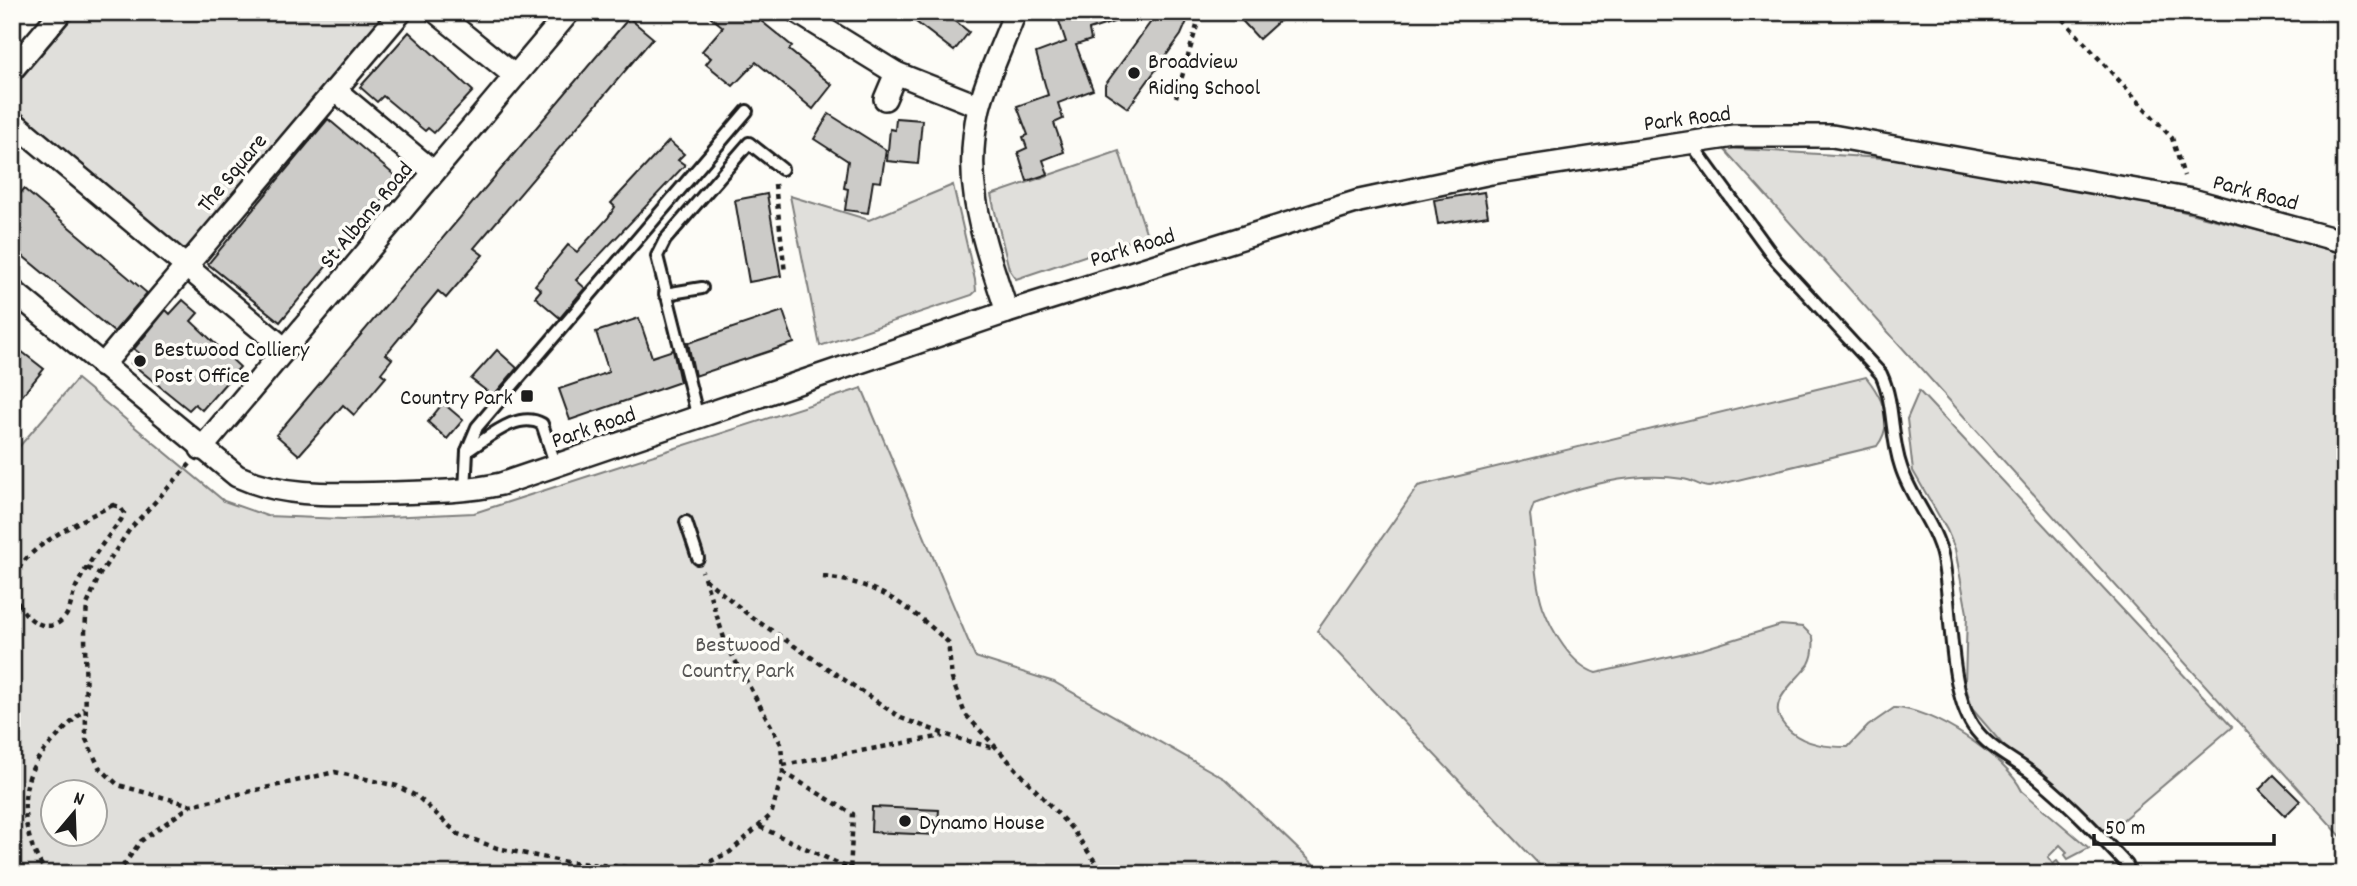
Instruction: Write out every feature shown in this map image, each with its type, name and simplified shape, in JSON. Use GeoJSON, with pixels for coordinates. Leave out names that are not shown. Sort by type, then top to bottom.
{"type":"FeatureCollection","features":[{"type":"Feature","properties":{"kind":"street"},"geometry":{"type":"LineString","coordinates":[[12,70],[61,12]]}},
{"type":"Feature","properties":{"kind":"street","name":"The Square"},"geometry":{"type":"LineString","coordinates":[[102,366],[401,12]]}},
{"type":"Feature","properties":{"kind":"street"},"geometry":{"type":"LineString","coordinates":[[436,12],[515,76]]}},
{"type":"Feature","properties":{"kind":"street","name":"St Albans Road"},"geometry":{"type":"LineString","coordinates":[[201,449],[569,12]]}},
{"type":"Feature","properties":{"kind":"street"},"geometry":{"type":"LineString","coordinates":[[797,12],[896,73],[979,106]]}},
{"type":"Feature","properties":{"kind":"street"},"geometry":{"type":"LineString","coordinates":[[1007,312],[978,220],[971,185],[972,150],[979,106],[1015,12]]}},
{"type":"Feature","properties":{"kind":"street"},"geometry":{"type":"LineString","coordinates":[[885,99],[896,73]]}},
{"type":"Feature","properties":{"kind":"street"},"geometry":{"type":"LineString","coordinates":[[335,90],[434,172]]}},
{"type":"Feature","properties":{"kind":"street"},"geometry":{"type":"LineString","coordinates":[[12,121],[285,349]]}},
{"type":"Feature","properties":{"kind":"street","name":"Park Road"},"geometry":{"type":"LineString","coordinates":[[12,290],[201,449],[237,476],[262,487],[313,495],[465,491],[556,466],[1007,312],[1359,201],[1491,173],[1734,136],[1832,136],[2192,200],[2345,243]]}},
{"type":"Feature","properties":{"kind":"lane"},"geometry":{"type":"LineString","coordinates":[[465,491],[467,451],[477,427],[747,111]]}},
{"type":"Feature","properties":{"kind":"lane"},"geometry":{"type":"LineString","coordinates":[[1690,142],[1776,260],[1881,374],[1890,394],[1896,449],[1902,470],[1926,516],[1942,556],[1955,659],[1972,724],[1992,748],[2038,778],[2080,816],[2127,865],[2129,874]]}},
{"type":"Feature","properties":{"kind":"lane"},"geometry":{"type":"LineString","coordinates":[[698,418],[657,256],[665,240],[749,143],[782,169]]}},
{"type":"Feature","properties":{"kind":"lane"},"geometry":{"type":"LineString","coordinates":[[665,294],[702,288]]}},
{"type":"Feature","properties":{"kind":"lane"},"geometry":{"type":"LineString","coordinates":[[467,451],[500,430],[522,419],[533,418],[542,424],[549,436],[556,466]]}},
{"type":"Feature","properties":{"kind":"lane"},"geometry":{"type":"LineString","coordinates":[[686,522],[698,558]]}},
{"type":"Feature","properties":{"kind":"path"},"geometry":{"type":"LineString","coordinates":[[1176,97],[1201,12]]}},
{"type":"Feature","properties":{"kind":"path"},"geometry":{"type":"LineString","coordinates":[[2056,12],[2172,138],[2192,200]]}},
{"type":"Feature","properties":{"kind":"path"},"geometry":{"type":"LineString","coordinates":[[782,169],[774,185],[785,273]]}},
{"type":"Feature","properties":{"kind":"path"},"geometry":{"type":"LineString","coordinates":[[191,805],[118,785],[99,767],[86,739],[87,605],[100,574],[130,529],[201,449]]}},
{"type":"Feature","properties":{"kind":"path"},"geometry":{"type":"LineString","coordinates":[[113,505],[120,507],[124,513],[121,520],[87,568],[65,617],[51,624],[40,624],[27,617],[19,605],[13,582],[18,569],[45,543],[73,524],[113,505]]}},
{"type":"Feature","properties":{"kind":"path"},"geometry":{"type":"LineString","coordinates":[[117,874],[141,841],[191,805],[335,772],[397,786],[418,797],[458,834],[497,848],[566,862],[670,870],[703,865],[730,852],[771,815],[783,772],[781,744],[726,644],[698,558]]}},
{"type":"Feature","properties":{"kind":"path"},"geometry":{"type":"LineString","coordinates":[[87,568],[100,574]]}},
{"type":"Feature","properties":{"kind":"path"},"geometry":{"type":"LineString","coordinates":[[823,577],[854,580],[890,596],[948,642],[952,679],[965,713],[994,748],[1072,829],[1104,874]]}},
{"type":"Feature","properties":{"kind":"path"},"geometry":{"type":"LineString","coordinates":[[704,578],[750,616],[901,718],[994,748]]}},
{"type":"Feature","properties":{"kind":"path"},"geometry":{"type":"LineString","coordinates":[[48,874],[29,837],[24,811],[30,778],[38,758],[86,707]]}},
{"type":"Feature","properties":{"kind":"path"},"geometry":{"type":"LineString","coordinates":[[783,765],[947,735]]}},
{"type":"Feature","properties":{"kind":"path"},"geometry":{"type":"LineString","coordinates":[[783,772],[853,814],[850,871]]}},
{"type":"Feature","properties":{"kind":"path"},"geometry":{"type":"LineString","coordinates":[[760,827],[861,874]]}},
{"type":"Feature","properties":{"kind":"green space"},"geometry":{"type":"Polygon","coordinates":[[[77,12],[386,12],[190,249],[177,250],[12,111],[12,89],[77,12]]]}},
{"type":"Feature","properties":{"kind":"green space"},"geometry":{"type":"Polygon","coordinates":[[[1723,148],[1915,160],[2115,194],[2345,253],[2345,841],[1723,148]]]}},
{"type":"Feature","properties":{"kind":"green space"},"geometry":{"type":"Polygon","coordinates":[[[1119,151],[1147,235],[1016,279],[1009,269],[991,195],[1119,151]]]}},
{"type":"Feature","properties":{"kind":"green space"},"geometry":{"type":"Polygon","coordinates":[[[953,185],[976,291],[972,295],[820,346],[790,196],[869,220],[953,185]]]}},
{"type":"Feature","properties":{"kind":"green space"},"geometry":{"type":"Polygon","coordinates":[[[1866,377],[1877,393],[1886,419],[1877,446],[1709,487],[1687,480],[1645,477],[1589,486],[1534,504],[1530,515],[1536,574],[1543,607],[1557,636],[1571,655],[1578,663],[1596,673],[1703,649],[1781,625],[1803,627],[1813,637],[1812,657],[1782,695],[1779,704],[1778,713],[1791,732],[1818,744],[1848,747],[1868,726],[1894,708],[1910,710],[1947,725],[1985,750],[2014,778],[2022,791],[2089,848],[2068,859],[2065,855],[2067,852],[2060,845],[2048,857],[2053,864],[2057,861],[2060,865],[2055,874],[1548,874],[1317,631],[1418,486],[1866,377]]]}},
{"type":"Feature","properties":{"kind":"green space","name":"Bestwood Country Park"},"geometry":{"type":"Polygon","coordinates":[[[77,379],[224,501],[267,516],[343,519],[474,513],[862,388],[975,657],[1054,682],[1225,779],[1324,874],[12,874],[12,455],[77,379]]]}},
{"type":"Feature","properties":{"kind":"green space"},"geometry":{"type":"Polygon","coordinates":[[[1919,391],[2232,727],[2105,835],[2003,745],[1973,710],[1965,685],[1967,613],[1955,549],[1913,471],[1907,419],[1919,391]]]}},
{"type":"Feature","properties":{"kind":"building"},"geometry":{"type":"Polygon","coordinates":[[[705,12],[750,12],[792,46],[789,50],[832,85],[813,109],[756,62],[733,86],[706,64],[711,58],[702,51],[723,27],[705,12]]]}},
{"type":"Feature","properties":{"kind":"building"},"geometry":{"type":"Polygon","coordinates":[[[903,12],[944,12],[969,32],[954,51],[903,12]]]}},
{"type":"Feature","properties":{"kind":"building"},"geometry":{"type":"Polygon","coordinates":[[[1056,12],[1132,12],[1132,16],[1089,30],[1091,40],[1076,45],[1093,90],[1058,103],[1063,119],[1054,123],[1064,152],[1043,160],[1048,174],[1027,181],[1018,152],[1027,148],[1023,137],[1028,135],[1017,106],[1048,95],[1036,53],[1066,42],[1056,12]]]}},
{"type":"Feature","properties":{"kind":"building","name":"Broadview Riding School"},"geometry":{"type":"Polygon","coordinates":[[[1158,12],[1191,12],[1181,35],[1128,108],[1105,92],[1105,85],[1158,12]]]}},
{"type":"Feature","properties":{"kind":"building"},"geometry":{"type":"Polygon","coordinates":[[[1234,12],[1289,12],[1259,39],[1234,12]]]}},
{"type":"Feature","properties":{"kind":"building"},"geometry":{"type":"Polygon","coordinates":[[[629,18],[653,38],[474,248],[483,255],[446,298],[438,291],[386,354],[392,359],[381,373],[386,377],[354,415],[343,405],[299,455],[276,435],[629,18]]]}},
{"type":"Feature","properties":{"kind":"building"},"geometry":{"type":"Polygon","coordinates":[[[409,32],[473,91],[434,133],[428,128],[425,131],[383,96],[377,102],[360,87],[409,32]]]}},
{"type":"Feature","properties":{"kind":"building"},"geometry":{"type":"Polygon","coordinates":[[[829,114],[886,150],[881,182],[873,181],[868,213],[845,210],[848,189],[844,188],[848,161],[814,139],[829,114]]]}},
{"type":"Feature","properties":{"kind":"building"},"geometry":{"type":"Polygon","coordinates":[[[896,118],[922,120],[918,164],[887,161],[890,129],[895,130],[896,118]]]}},
{"type":"Feature","properties":{"kind":"building"},"geometry":{"type":"Polygon","coordinates":[[[328,119],[399,179],[280,322],[208,264],[328,119]]]}},
{"type":"Feature","properties":{"kind":"building"},"geometry":{"type":"Polygon","coordinates":[[[669,141],[684,154],[678,160],[685,165],[576,280],[585,288],[560,318],[535,297],[541,290],[535,285],[568,245],[577,252],[608,218],[615,207],[611,203],[669,141]]]}},
{"type":"Feature","properties":{"kind":"building"},"geometry":{"type":"Polygon","coordinates":[[[24,189],[147,293],[114,332],[12,247],[12,203],[24,189]]]}},
{"type":"Feature","properties":{"kind":"building"},"geometry":{"type":"Polygon","coordinates":[[[1484,192],[1488,216],[1438,224],[1434,200],[1484,192]]]}},
{"type":"Feature","properties":{"kind":"building"},"geometry":{"type":"Polygon","coordinates":[[[767,194],[781,276],[749,282],[735,200],[767,194]]]}},
{"type":"Feature","properties":{"kind":"building"},"geometry":{"type":"Polygon","coordinates":[[[183,300],[198,313],[191,321],[240,367],[202,410],[195,404],[189,410],[131,363],[139,353],[134,349],[166,310],[170,314],[183,300]]]}},
{"type":"Feature","properties":{"kind":"building"},"geometry":{"type":"Polygon","coordinates":[[[783,311],[794,343],[695,376],[688,343],[783,311]]]}},
{"type":"Feature","properties":{"kind":"building"},"geometry":{"type":"Polygon","coordinates":[[[639,318],[652,357],[673,350],[680,382],[570,420],[559,389],[609,372],[596,332],[639,318]]]}},
{"type":"Feature","properties":{"kind":"building"},"geometry":{"type":"Polygon","coordinates":[[[12,344],[44,369],[12,408],[12,344]]]}},
{"type":"Feature","properties":{"kind":"building"},"geometry":{"type":"Polygon","coordinates":[[[497,350],[517,368],[493,396],[471,379],[497,350]]]}},
{"type":"Feature","properties":{"kind":"building"},"geometry":{"type":"Polygon","coordinates":[[[443,403],[463,420],[447,439],[428,422],[443,403]]]}},
{"type":"Feature","properties":{"kind":"building"},"geometry":{"type":"Polygon","coordinates":[[[2274,775],[2300,801],[2285,816],[2259,790],[2274,775]]]}},
{"type":"Feature","properties":{"kind":"building","name":"Dynamo House"},"geometry":{"type":"Polygon","coordinates":[[[872,807],[939,810],[937,835],[871,832],[872,807]]]}},
{"type":"Feature","properties":{"kind":"place","name":"Broadview Riding School"},"geometry":{"type":"Point","coordinates":[1134,73]}},
{"type":"Feature","properties":{"kind":"place","name":"Bestwood Colliery Post Office"},"geometry":{"type":"Point","coordinates":[140,361]}},
{"type":"Feature","properties":{"kind":"place","name":"Country Park"},"geometry":{"type":"Point","coordinates":[527,396]}},
{"type":"Feature","properties":{"kind":"place","name":"Dynamo House"},"geometry":{"type":"Point","coordinates":[905,821]}}]}
